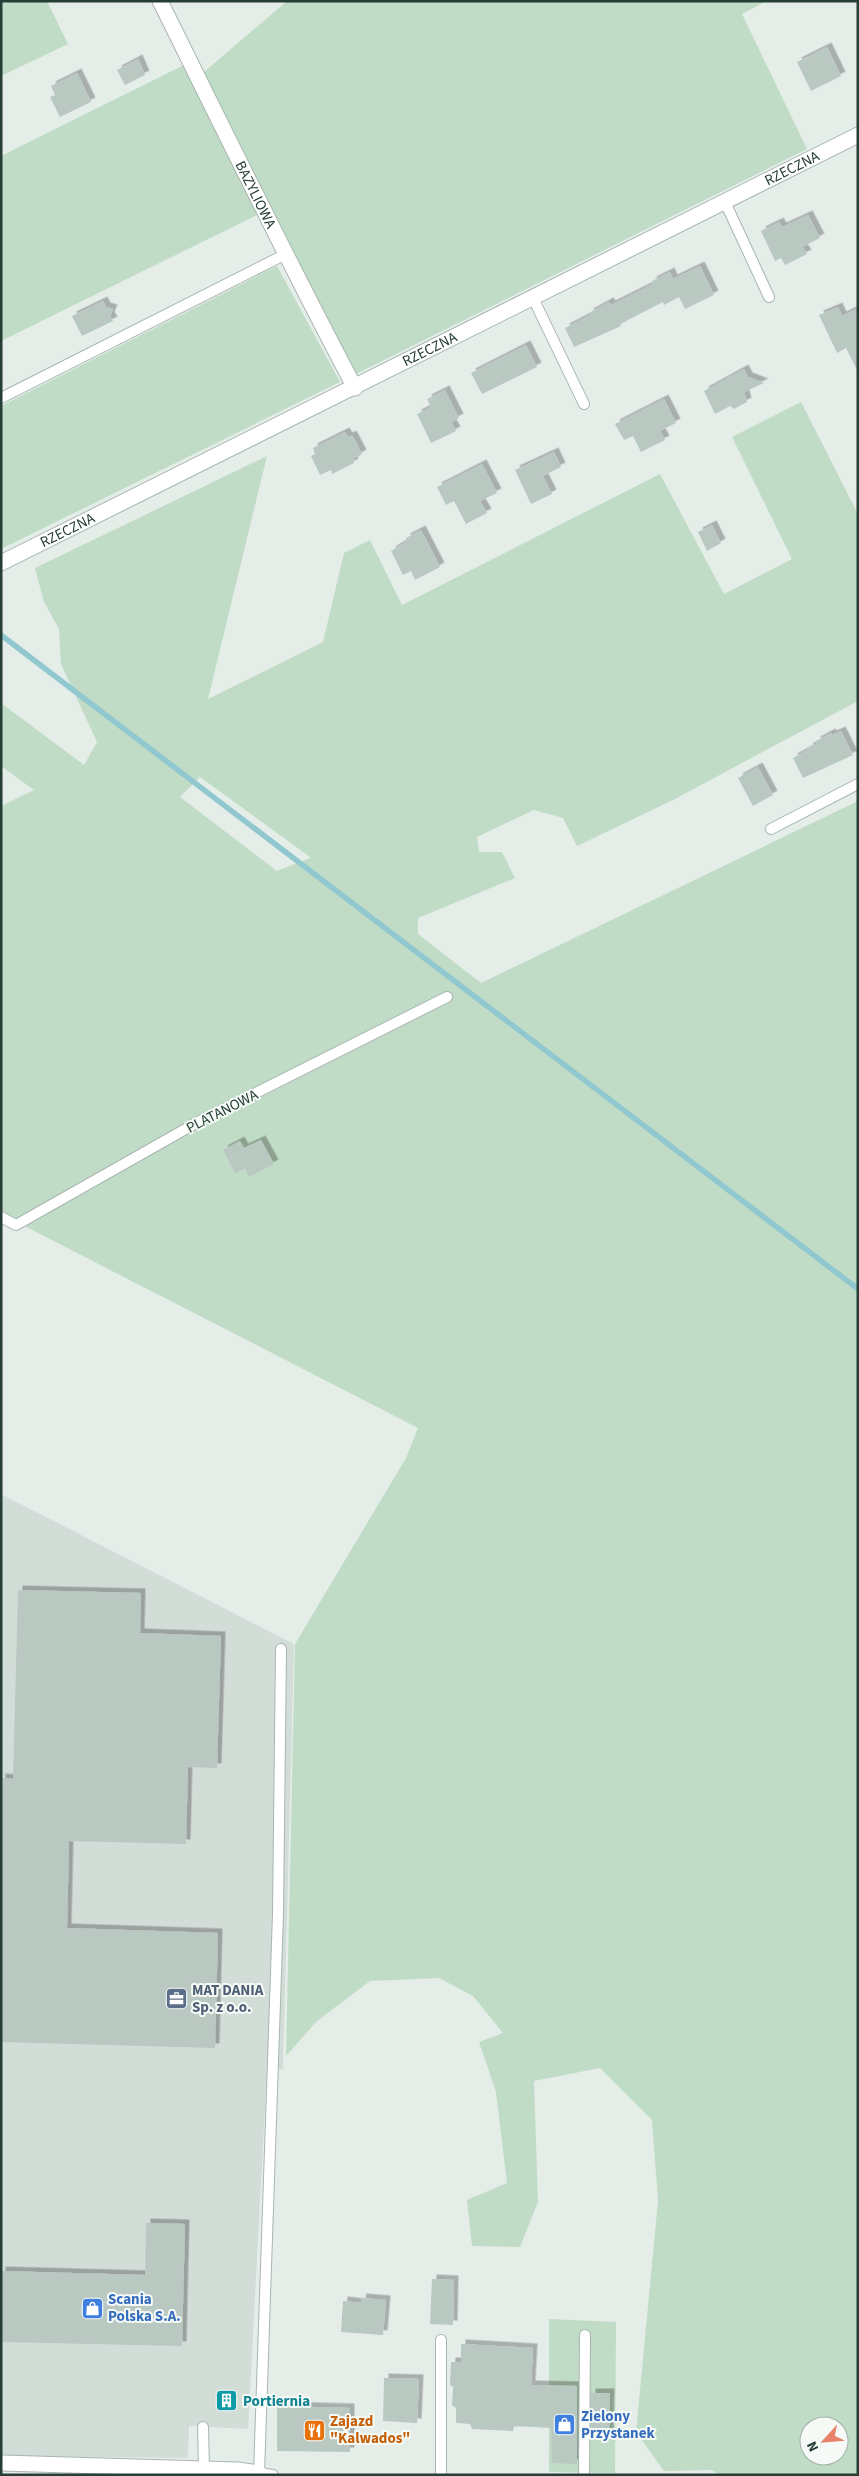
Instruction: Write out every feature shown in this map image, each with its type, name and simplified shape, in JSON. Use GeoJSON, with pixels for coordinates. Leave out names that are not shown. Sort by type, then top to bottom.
{"type":"FeatureCollection","features":[{"type":"Feature","properties":{"kind":"street","name":"BAZYLIOWA"},"geometry":{"type":"LineString","coordinates":[[160,1],[237,154],[284,255],[355,388]]}},
{"type":"Feature","properties":{"kind":"street","name":"RZECZNA"},"geometry":{"type":"LineString","coordinates":[[1,563],[355,388],[858,135]]}},
{"type":"Feature","properties":{"kind":"street"},"geometry":{"type":"LineString","coordinates":[[1,2463],[204,2469],[264,2474]]}},
{"type":"Feature","properties":{"kind":"lane"},"geometry":{"type":"LineString","coordinates":[[725,202],[769,297]]}},
{"type":"Feature","properties":{"kind":"lane"},"geometry":{"type":"LineString","coordinates":[[1,398],[284,255]]}},
{"type":"Feature","properties":{"kind":"lane"},"geometry":{"type":"LineString","coordinates":[[533,298],[584,404]]}},
{"type":"Feature","properties":{"kind":"lane"},"geometry":{"type":"LineString","coordinates":[[771,829],[858,784]]}},
{"type":"Feature","properties":{"kind":"lane","name":"PLATANOWA"},"geometry":{"type":"LineString","coordinates":[[1,1217],[16,1225],[198,1122],[447,997]]}},
{"type":"Feature","properties":{"kind":"lane"},"geometry":{"type":"LineString","coordinates":[[264,2474],[278,1914],[281,1649]]}},
{"type":"Feature","properties":{"kind":"lane"},"geometry":{"type":"LineString","coordinates":[[584,2475],[585,2335]]}},
{"type":"Feature","properties":{"kind":"lane"},"geometry":{"type":"LineString","coordinates":[[441,2475],[442,2340]]}},
{"type":"Feature","properties":{"kind":"lane"},"geometry":{"type":"LineString","coordinates":[[203,2427],[204,2469]]}},
{"type":"Feature","properties":{"kind":"shaded area"},"geometry":{"type":"Polygon","coordinates":[[[1,1494],[294,1644],[283,2069],[267,2069],[248,2429],[189,2426],[188,2458],[1,2456],[1,1494]]]}},
{"type":"Feature","properties":{"kind":"green space"},"geometry":{"type":"Polygon","coordinates":[[[1,1],[47,1],[68,44],[1,76],[1,1]]]}},
{"type":"Feature","properties":{"kind":"green space"},"geometry":{"type":"Polygon","coordinates":[[[287,1],[767,1],[742,14],[807,149],[354,375],[204,72],[287,1]]]}},
{"type":"Feature","properties":{"kind":"green space"},"geometry":{"type":"Polygon","coordinates":[[[184,65],[259,214],[1,341],[1,156],[184,65]]]}},
{"type":"Feature","properties":{"kind":"green space"},"geometry":{"type":"Polygon","coordinates":[[[277,266],[340,382],[1,549],[1,406],[277,266]]]}},
{"type":"Feature","properties":{"kind":"green space"},"geometry":{"type":"Polygon","coordinates":[[[801,402],[858,514],[858,701],[673,800],[577,846],[563,818],[534,810],[477,837],[479,852],[502,852],[515,878],[418,918],[418,934],[481,983],[858,801],[858,2475],[721,2475],[711,2470],[664,2471],[636,2432],[658,2201],[652,2120],[600,2068],[534,2081],[538,2202],[520,2247],[472,2246],[467,2200],[507,2183],[496,2092],[479,2042],[503,2033],[473,1996],[439,1978],[370,1981],[317,2021],[286,2056],[295,1644],[406,1458],[418,1428],[1,1214],[1,806],[34,790],[1,766],[1,703],[84,765],[97,742],[61,664],[59,629],[44,602],[35,568],[267,456],[208,699],[323,642],[344,553],[370,540],[402,605],[660,474],[724,594],[792,559],[732,437],[801,402]],[[200,777],[180,797],[277,871],[310,857],[200,777]]]}},
{"type":"Feature","properties":{"kind":"green space"},"geometry":{"type":"Polygon","coordinates":[[[549,2319],[616,2322],[615,2473],[549,2472],[549,2319]]]}},
{"type":"Feature","properties":{"kind":"building"},"geometry":{"type":"Polygon","coordinates":[[[827,47],[841,76],[811,91],[797,62],[827,47]]]}},
{"type":"Feature","properties":{"kind":"building"},"geometry":{"type":"Polygon","coordinates":[[[138,59],[145,75],[125,85],[117,70],[138,59]]]}},
{"type":"Feature","properties":{"kind":"building"},"geometry":{"type":"Polygon","coordinates":[[[77,73],[91,102],[60,117],[50,97],[55,95],[51,86],[77,73]]]}},
{"type":"Feature","properties":{"kind":"building"},"geometry":{"type":"Polygon","coordinates":[[[808,215],[820,238],[802,247],[807,254],[785,265],[781,258],[775,261],[761,231],[779,222],[782,227],[808,215]]]}},
{"type":"Feature","properties":{"kind":"building"},"geometry":{"type":"Polygon","coordinates":[[[700,266],[714,295],[685,309],[679,297],[664,305],[663,302],[620,324],[621,326],[574,347],[565,328],[590,315],[589,313],[609,302],[611,305],[653,284],[652,281],[670,272],[673,279],[700,266]]]}},
{"type":"Feature","properties":{"kind":"building"},"geometry":{"type":"Polygon","coordinates":[[[103,301],[106,307],[113,309],[110,316],[113,321],[82,336],[72,316],[103,301]]]}},
{"type":"Feature","properties":{"kind":"building"},"geometry":{"type":"Polygon","coordinates":[[[838,307],[842,316],[858,308],[858,372],[846,348],[837,353],[819,315],[838,307]]]}},
{"type":"Feature","properties":{"kind":"building"},"geometry":{"type":"Polygon","coordinates":[[[526,345],[537,367],[482,394],[471,373],[526,345]]]}},
{"type":"Feature","properties":{"kind":"building"},"geometry":{"type":"Polygon","coordinates":[[[744,369],[748,377],[764,383],[744,392],[747,402],[734,409],[730,406],[715,414],[704,391],[744,369]]]}},
{"type":"Feature","properties":{"kind":"building"},"geometry":{"type":"Polygon","coordinates":[[[445,390],[459,418],[451,422],[456,431],[431,443],[417,414],[431,407],[427,399],[445,390]]]}},
{"type":"Feature","properties":{"kind":"building"},"geometry":{"type":"Polygon","coordinates":[[[664,399],[676,423],[660,431],[665,440],[641,452],[633,436],[624,440],[615,424],[664,399]]]}},
{"type":"Feature","properties":{"kind":"building"},"geometry":{"type":"Polygon","coordinates":[[[345,432],[348,437],[352,435],[362,454],[353,459],[354,463],[332,474],[331,470],[320,475],[311,456],[315,454],[313,448],[345,432]]]}},
{"type":"Feature","properties":{"kind":"building"},"geometry":{"type":"Polygon","coordinates":[[[554,452],[561,467],[543,476],[552,494],[531,504],[515,470],[554,452]]]}},
{"type":"Feature","properties":{"kind":"building"},"geometry":{"type":"Polygon","coordinates":[[[482,464],[497,493],[480,501],[487,513],[466,524],[454,501],[446,505],[437,487],[482,464]]]}},
{"type":"Feature","properties":{"kind":"building"},"geometry":{"type":"Polygon","coordinates":[[[712,525],[721,543],[707,551],[698,532],[712,525]]]}},
{"type":"Feature","properties":{"kind":"building"},"geometry":{"type":"Polygon","coordinates":[[[421,530],[440,567],[415,580],[411,571],[403,575],[391,551],[407,541],[406,538],[421,530]]]}},
{"type":"Feature","properties":{"kind":"building"},"geometry":{"type":"Polygon","coordinates":[[[841,731],[853,755],[803,778],[793,758],[809,749],[817,743],[816,741],[831,733],[832,735],[841,731]]]}},
{"type":"Feature","properties":{"kind":"building"},"geometry":{"type":"Polygon","coordinates":[[[758,767],[773,795],[753,806],[738,778],[758,767]]]}},
{"type":"Feature","properties":{"kind":"building"},"geometry":{"type":"Polygon","coordinates":[[[261,1140],[274,1164],[249,1177],[245,1168],[235,1173],[223,1150],[240,1141],[244,1148],[261,1140]]]}},
{"type":"Feature","properties":{"kind":"building"},"geometry":{"type":"Polygon","coordinates":[[[18,1590],[141,1593],[140,1633],[221,1636],[217,1768],[188,1767],[186,1844],[69,1841],[67,1928],[218,1933],[215,2048],[1,2042],[1,1778],[13,1779],[18,1590]]]}},
{"type":"Feature","properties":{"kind":"building","name":"Scania Polska S.A."},"geometry":{"type":"Polygon","coordinates":[[[146,2223],[185,2224],[182,2346],[1,2342],[1,2271],[145,2275],[146,2223]]]}},
{"type":"Feature","properties":{"kind":"building"},"geometry":{"type":"Polygon","coordinates":[[[432,2279],[454,2280],[453,2325],[430,2324],[432,2279]]]}},
{"type":"Feature","properties":{"kind":"building"},"geometry":{"type":"Polygon","coordinates":[[[362,2298],[386,2300],[383,2335],[341,2332],[343,2301],[361,2303],[362,2298]]]}},
{"type":"Feature","properties":{"kind":"building"},"geometry":{"type":"Polygon","coordinates":[[[461,2344],[533,2348],[531,2385],[577,2386],[577,2464],[552,2463],[551,2428],[514,2426],[513,2431],[472,2429],[470,2424],[456,2423],[456,2408],[452,2405],[453,2387],[450,2385],[451,2362],[461,2362],[461,2344]]]}},
{"type":"Feature","properties":{"kind":"building"},"geometry":{"type":"Polygon","coordinates":[[[384,2378],[419,2379],[417,2423],[383,2421],[384,2378]]]}},
{"type":"Feature","properties":{"kind":"building"},"geometry":{"type":"Polygon","coordinates":[[[591,2393],[610,2393],[609,2433],[591,2433],[591,2393]]]}},
{"type":"Feature","properties":{"kind":"building","name":"Zajazd \"Kalwados\""},"geometry":{"type":"Polygon","coordinates":[[[277,2406],[350,2408],[350,2452],[277,2451],[277,2406]]]}},
{"type":"Feature","properties":{"kind":"waterway"},"geometry":{"type":"LineString","coordinates":[[1,635],[858,1289]]}},
{"type":"Feature","properties":{"kind":"place","name":"MAT DANIA Sp. z o.o."},"geometry":{"type":"Point","coordinates":[176,1999]}},
{"type":"Feature","properties":{"kind":"place","name":"Scania Polska S.A."},"geometry":{"type":"Point","coordinates":[92,2308]}},
{"type":"Feature","properties":{"kind":"place","name":"Portiernia"},"geometry":{"type":"Point","coordinates":[227,2401]}},
{"type":"Feature","properties":{"kind":"place","name":"Zielony Przystanek"},"geometry":{"type":"Point","coordinates":[565,2425]}},
{"type":"Feature","properties":{"kind":"place","name":"Zajazd \"Kalwados\""},"geometry":{"type":"Point","coordinates":[314,2430]}}]}
